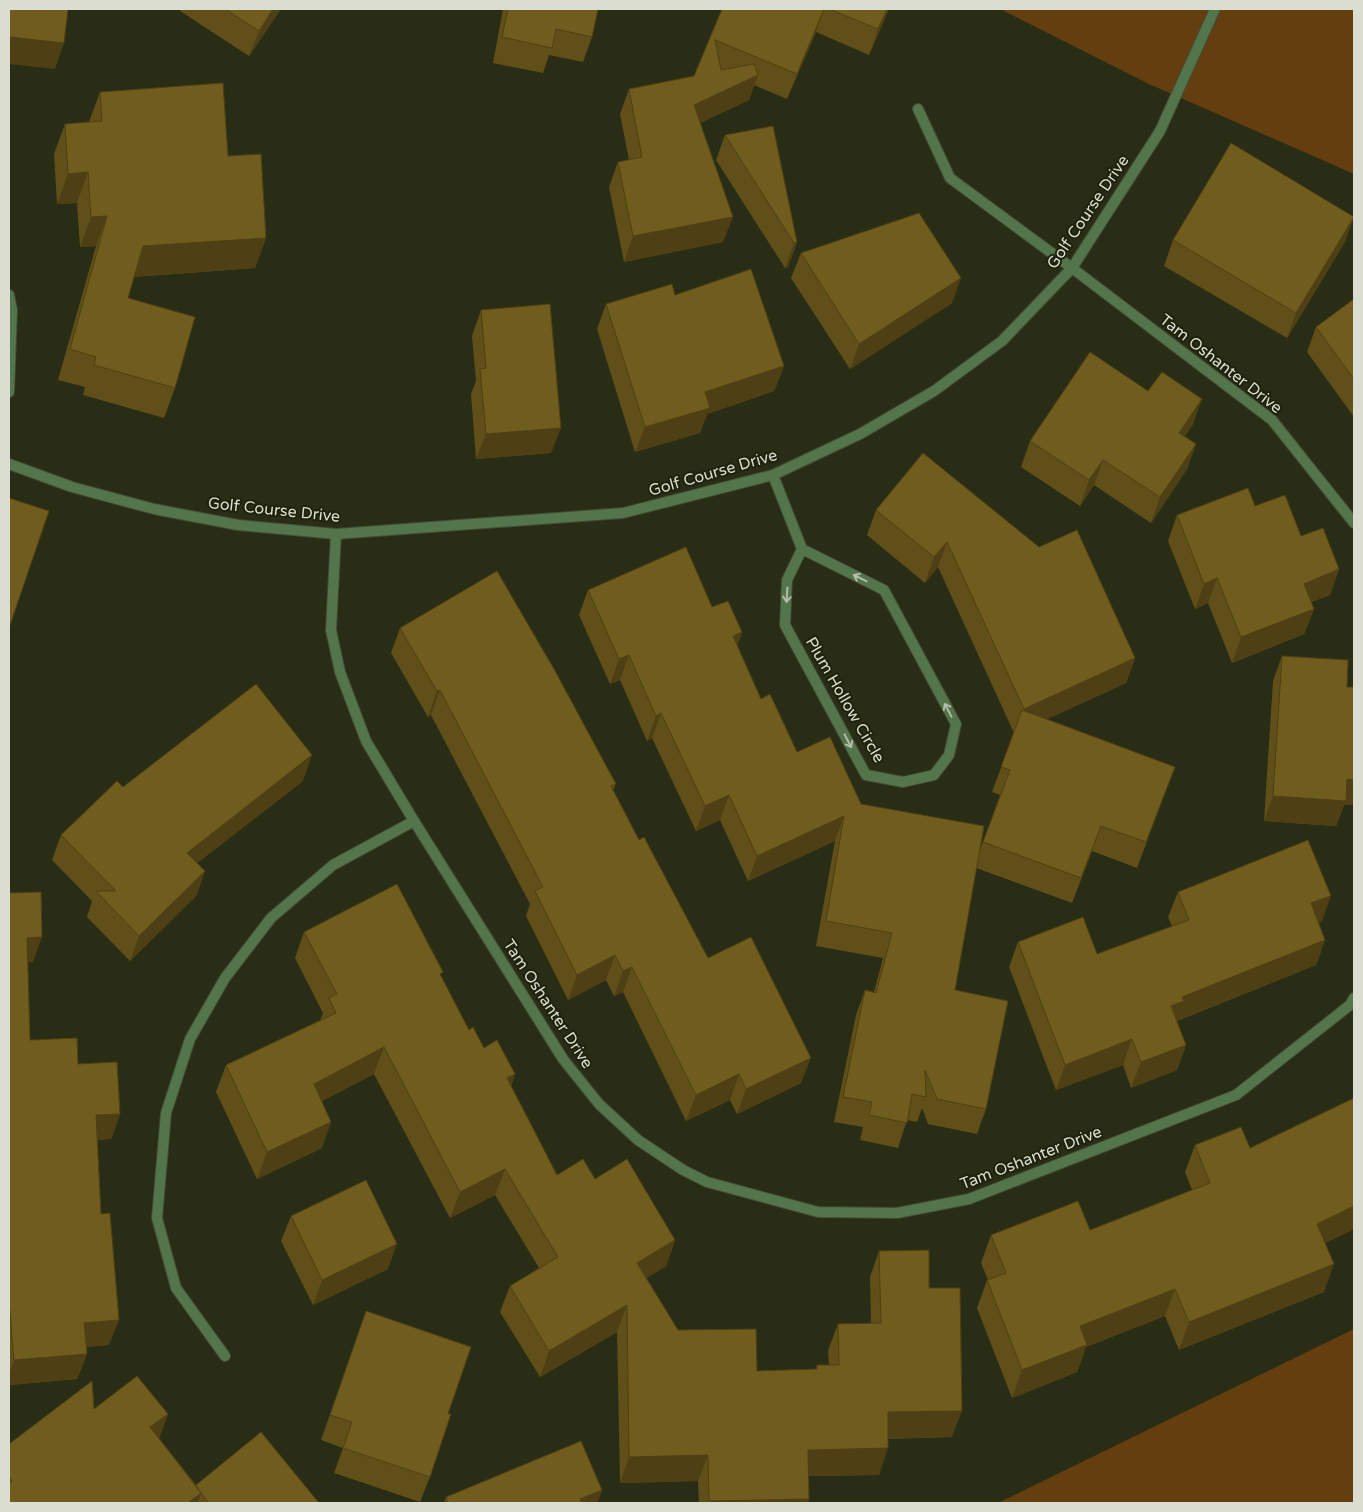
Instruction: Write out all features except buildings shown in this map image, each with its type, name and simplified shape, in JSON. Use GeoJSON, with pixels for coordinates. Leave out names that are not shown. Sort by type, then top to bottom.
{"type":"FeatureCollection","features":[{"type":"Feature","properties":{"kind":"street","name":"Golf Course Drive"},"geometry":{"type":"LineString","coordinates":[[9,464],[72,487],[154,509],[238,524],[336,534],[623,513],[773,475],[860,434],[934,391],[1002,341],[1072,268],[1160,132],[1215,9]]}},
{"type":"Feature","properties":{"kind":"street","name":"Tam Oshanter Drive"},"geometry":{"type":"LineString","coordinates":[[918,108],[950,178],[1272,420],[1354,523]]}},
{"type":"Feature","properties":{"kind":"street"},"geometry":{"type":"LineString","coordinates":[[9,295],[12,310],[9,392]]}},
{"type":"Feature","properties":{"kind":"street"},"geometry":{"type":"LineString","coordinates":[[773,475],[802,550]]}},
{"type":"Feature","properties":{"kind":"street","name":"Tam Oshanter Drive"},"geometry":{"type":"LineString","coordinates":[[336,534],[331,630],[340,672],[366,741],[563,1059],[599,1104],[638,1140],[682,1170],[707,1182],[818,1212],[897,1213],[969,1200],[1236,1095],[1350,1005],[1354,998]]}},
{"type":"Feature","properties":{"kind":"street","name":"Plum Hollow Circle"},"geometry":{"type":"LineString","coordinates":[[802,550],[884,590],[956,724],[949,755],[934,775],[903,782],[866,775],[785,625],[787,580],[802,550]]}},
{"type":"Feature","properties":{"kind":"street"},"geometry":{"type":"LineString","coordinates":[[225,1356],[176,1288],[157,1218],[166,1113],[190,1039],[225,978],[271,918],[333,865],[414,820]]}},
{"type":"Feature","properties":{"kind":"shaded area"},"geometry":{"type":"Polygon","coordinates":[[[1000,9],[1354,9],[1354,174],[1149,84],[1000,9]]]}},
{"type":"Feature","properties":{"kind":"shaded area"},"geometry":{"type":"Polygon","coordinates":[[[1354,1329],[1354,1503],[998,1503],[1354,1329]]]}}]}
